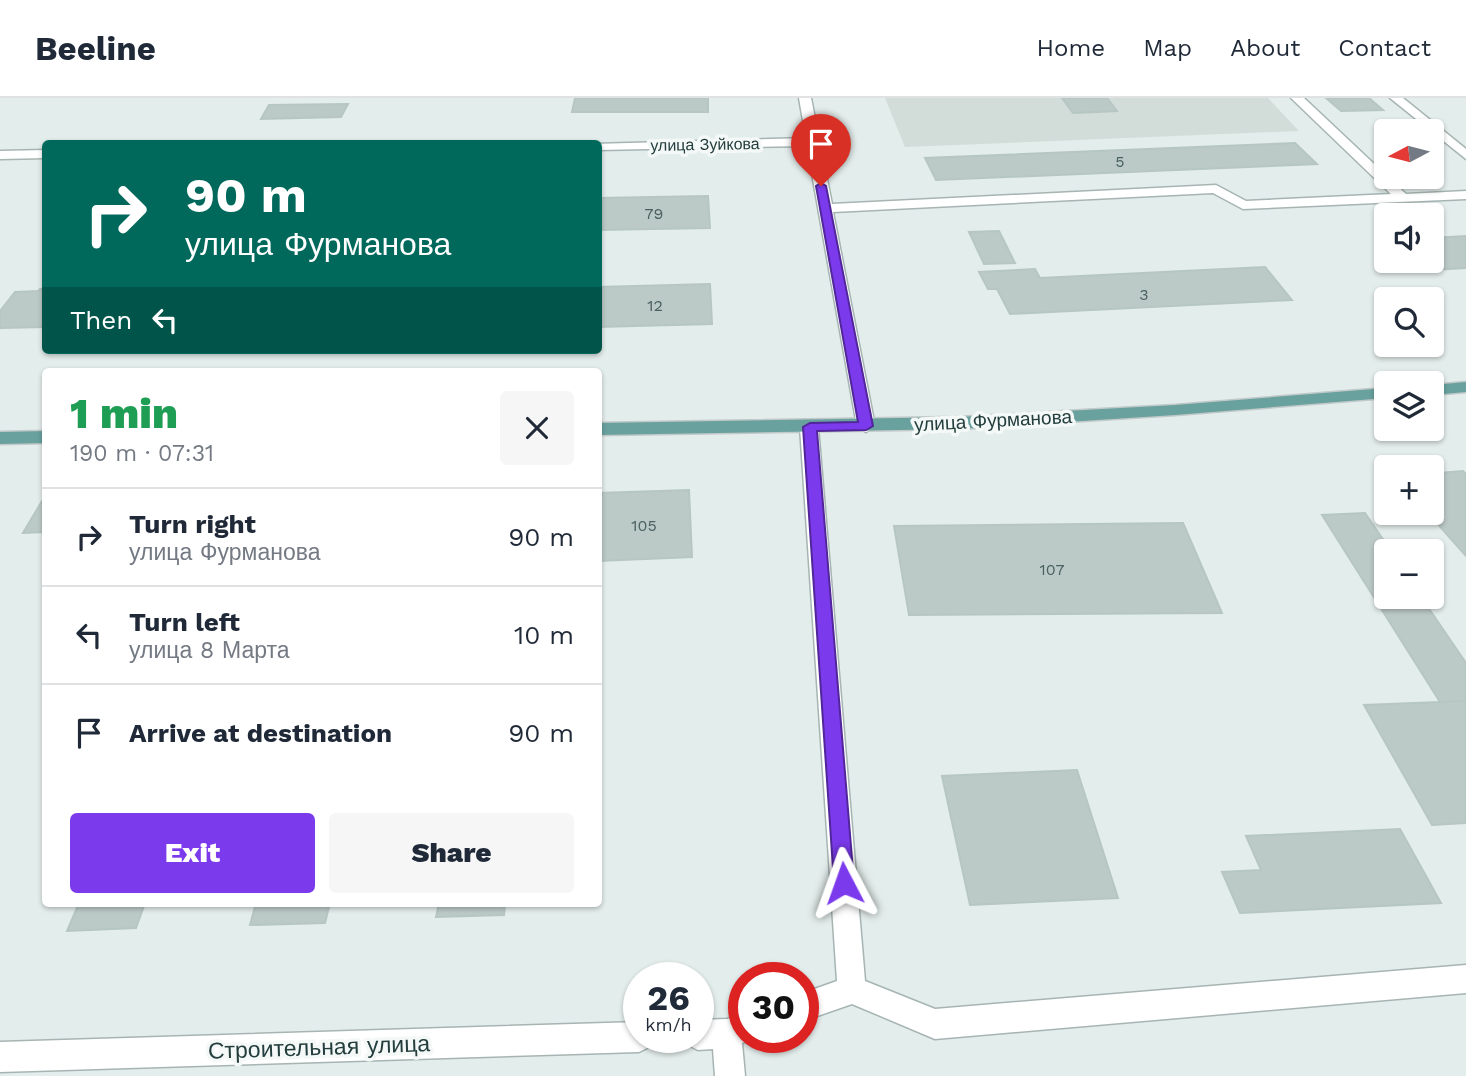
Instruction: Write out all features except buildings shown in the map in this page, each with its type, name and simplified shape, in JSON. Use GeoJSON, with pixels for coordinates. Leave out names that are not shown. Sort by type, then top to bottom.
{"type":"FeatureCollection","features":[{"type":"Feature","properties":{"kind":"main road"},"geometry":{"type":"LineString","coordinates":[[1444,389],[1466,387]]}},
{"type":"Feature","properties":{"kind":"main road","name":"улица Фурманова"},"geometry":{"type":"LineString","coordinates":[[602,429],[866,426],[1175,410],[1374,394]]}},
{"type":"Feature","properties":{"kind":"main road"},"geometry":{"type":"LineString","coordinates":[[0,438],[42,437]]}},
{"type":"Feature","properties":{"kind":"street"},"geometry":{"type":"LineString","coordinates":[[805,98],[811,142],[826,208],[866,426]]}},
{"type":"Feature","properties":{"kind":"street"},"geometry":{"type":"LineString","coordinates":[[1297,98],[1403,198]]}},
{"type":"Feature","properties":{"kind":"street"},"geometry":{"type":"LineString","coordinates":[[1396,98],[1466,155]]}},
{"type":"Feature","properties":{"kind":"street","name":"улица Зуйкова"},"geometry":{"type":"LineString","coordinates":[[602,146],[811,142]]}},
{"type":"Feature","properties":{"kind":"street"},"geometry":{"type":"LineString","coordinates":[[0,155],[42,154]]}},
{"type":"Feature","properties":{"kind":"street"},"geometry":{"type":"LineString","coordinates":[[826,208],[1216,190],[1243,205],[1466,195]]}},
{"type":"Feature","properties":{"kind":"street"},"geometry":{"type":"LineString","coordinates":[[810,427],[852,990]]}},
{"type":"Feature","properties":{"kind":"street"},"geometry":{"type":"LineString","coordinates":[[819,1001],[852,990],[935,1024],[1466,979]]}},
{"type":"Feature","properties":{"kind":"street"},"geometry":{"type":"LineString","coordinates":[[723,1032],[730,1076]]}},
{"type":"Feature","properties":{"kind":"street","name":"Строительная улица"},"geometry":{"type":"LineString","coordinates":[[0,1057],[623,1038]]}},
{"type":"Feature","properties":{"kind":"shaded area"},"geometry":{"type":"Polygon","coordinates":[[[885,98],[1268,98],[1299,131],[905,147],[885,98]]]}},
{"type":"Feature","properties":{"kind":"route"},"geometry":{"type":"LineString","coordinates":[[821,186],[866,426],[810,427],[844,883]]}}]}
